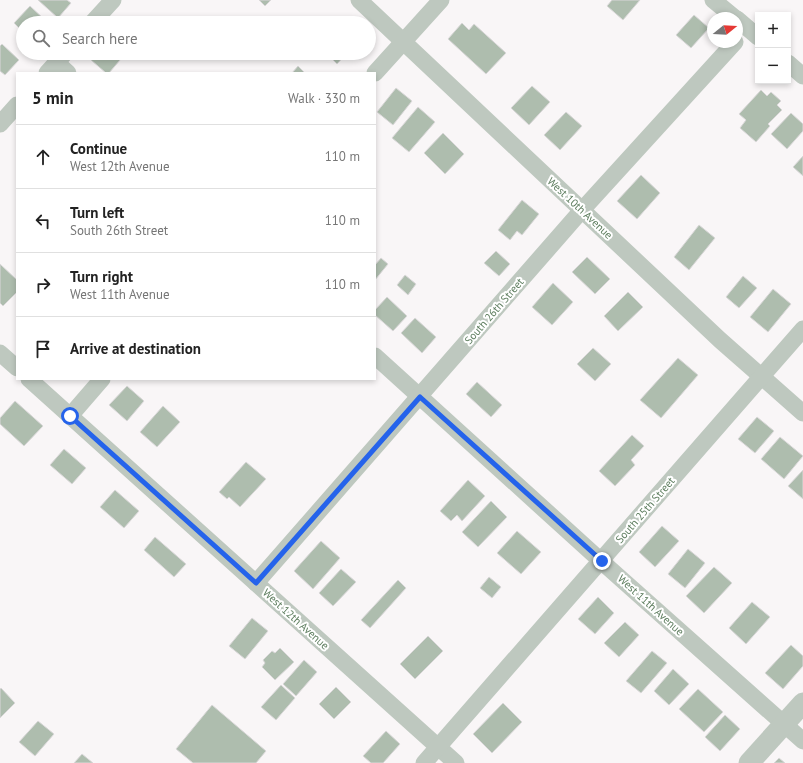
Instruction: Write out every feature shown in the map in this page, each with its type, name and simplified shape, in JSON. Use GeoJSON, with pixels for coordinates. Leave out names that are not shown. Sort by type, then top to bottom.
{"type":"FeatureCollection","features":[{"type":"Feature","properties":{"kind":"street"},"geometry":{"type":"LineString","coordinates":[[98,16],[113,0]]}},
{"type":"Feature","properties":{"kind":"street","name":"West 10th Avenue"},"geometry":{"type":"LineString","coordinates":[[359,0],[376,16]]}},
{"type":"Feature","properties":{"kind":"street"},"geometry":{"type":"LineString","coordinates":[[376,72],[441,0]]}},
{"type":"Feature","properties":{"kind":"street"},"geometry":{"type":"LineString","coordinates":[[712,0],[724,12]]}},
{"type":"Feature","properties":{"kind":"street","name":"West 10th Avenue"},"geometry":{"type":"LineString","coordinates":[[376,16],[720,340],[803,412]]}},
{"type":"Feature","properties":{"kind":"street","name":"South 26th Street"},"geometry":{"type":"LineString","coordinates":[[256,583],[582,210],[727,48]]}},
{"type":"Feature","properties":{"kind":"street"},"geometry":{"type":"LineString","coordinates":[[791,66],[803,76]]}},
{"type":"Feature","properties":{"kind":"street"},"geometry":{"type":"LineString","coordinates":[[0,124],[16,107]]}},
{"type":"Feature","properties":{"kind":"street","name":"South 25th Street"},"geometry":{"type":"LineString","coordinates":[[424,763],[602,561],[803,329]]}},
{"type":"Feature","properties":{"kind":"street"},"geometry":{"type":"LineString","coordinates":[[0,353],[16,367]]}},
{"type":"Feature","properties":{"kind":"street","name":"West 11th Avenue"},"geometry":{"type":"LineString","coordinates":[[376,357],[803,741]]}},
{"type":"Feature","properties":{"kind":"street","name":"West 12th Avenue"},"geometry":{"type":"LineString","coordinates":[[30,380],[456,763]]}},
{"type":"Feature","properties":{"kind":"street"},"geometry":{"type":"LineString","coordinates":[[70,416],[101,380]]}},
{"type":"Feature","properties":{"kind":"street"},"geometry":{"type":"LineString","coordinates":[[750,763],[803,703]]}},
{"type":"Feature","properties":{"kind":"building"},"geometry":{"type":"Polygon","coordinates":[[[38,0],[67,0],[71,3],[60,16],[56,16],[38,0]]]}},
{"type":"Feature","properties":{"kind":"building"},"geometry":{"type":"Polygon","coordinates":[[[259,0],[271,0],[265,6],[259,0]]]}},
{"type":"Feature","properties":{"kind":"building"},"geometry":{"type":"Polygon","coordinates":[[[612,0],[640,0],[623,20],[607,6],[612,0]]]}},
{"type":"Feature","properties":{"kind":"building"},"geometry":{"type":"Polygon","coordinates":[[[30,6],[41,16],[21,16],[30,6]]]}},
{"type":"Feature","properties":{"kind":"building"},"geometry":{"type":"Polygon","coordinates":[[[694,15],[707,26],[707,30],[691,48],[676,35],[694,15]]]}},
{"type":"Feature","properties":{"kind":"building"},"geometry":{"type":"Polygon","coordinates":[[[462,23],[469,30],[474,24],[506,53],[486,74],[448,39],[462,23]]]}},
{"type":"Feature","properties":{"kind":"building"},"geometry":{"type":"Polygon","coordinates":[[[2,44],[16,57],[16,60],[19,60],[5,75],[0,71],[0,46],[2,44]]]}},
{"type":"Feature","properties":{"kind":"building"},"geometry":{"type":"Polygon","coordinates":[[[91,60],[120,60],[110,72],[105,72],[91,60]]]}},
{"type":"Feature","properties":{"kind":"building"},"geometry":{"type":"Polygon","coordinates":[[[333,60],[341,60],[337,64],[333,60]]]}},
{"type":"Feature","properties":{"kind":"building"},"geometry":{"type":"Polygon","coordinates":[[[298,66],[304,72],[293,72],[298,66]]]}},
{"type":"Feature","properties":{"kind":"building"},"geometry":{"type":"Polygon","coordinates":[[[532,86],[550,102],[529,125],[511,108],[532,86]]]}},
{"type":"Feature","properties":{"kind":"building"},"geometry":{"type":"Polygon","coordinates":[[[396,88],[412,101],[393,125],[377,112],[396,88]]]}},
{"type":"Feature","properties":{"kind":"building"},"geometry":{"type":"Polygon","coordinates":[[[761,90],[767,96],[771,92],[781,101],[777,105],[782,110],[768,124],[770,126],[756,142],[740,128],[746,120],[739,114],[761,90]]]}},
{"type":"Feature","properties":{"kind":"building"},"geometry":{"type":"Polygon","coordinates":[[[418,107],[435,122],[409,152],[392,138],[418,107]]]}},
{"type":"Feature","properties":{"kind":"building"},"geometry":{"type":"Polygon","coordinates":[[[566,112],[582,126],[560,150],[544,135],[566,112]]]}},
{"type":"Feature","properties":{"kind":"building"},"geometry":{"type":"Polygon","coordinates":[[[791,113],[803,124],[803,131],[787,149],[771,134],[791,113]]]}},
{"type":"Feature","properties":{"kind":"building"},"geometry":{"type":"Polygon","coordinates":[[[443,133],[464,154],[445,174],[424,153],[443,133]]]}},
{"type":"Feature","properties":{"kind":"building"},"geometry":{"type":"Polygon","coordinates":[[[803,156],[803,176],[793,167],[803,156]]]}},
{"type":"Feature","properties":{"kind":"building"},"geometry":{"type":"Polygon","coordinates":[[[641,175],[660,193],[637,219],[617,201],[641,175]]]}},
{"type":"Feature","properties":{"kind":"building"},"geometry":{"type":"Polygon","coordinates":[[[522,200],[539,214],[522,235],[517,231],[510,240],[498,230],[522,200]]]}},
{"type":"Feature","properties":{"kind":"building"},"geometry":{"type":"Polygon","coordinates":[[[699,225],[715,238],[689,270],[674,257],[699,225]]]}},
{"type":"Feature","properties":{"kind":"building"},"geometry":{"type":"Polygon","coordinates":[[[496,251],[510,264],[499,276],[484,263],[496,251]]]}},
{"type":"Feature","properties":{"kind":"building"},"geometry":{"type":"Polygon","coordinates":[[[587,257],[610,279],[595,294],[572,272],[587,257]]]}},
{"type":"Feature","properties":{"kind":"building"},"geometry":{"type":"Polygon","coordinates":[[[381,258],[388,264],[376,279],[376,264],[381,258]]]}},
{"type":"Feature","properties":{"kind":"building"},"geometry":{"type":"Polygon","coordinates":[[[0,264],[16,279],[16,293],[3,306],[0,303],[0,264]]]}},
{"type":"Feature","properties":{"kind":"building"},"geometry":{"type":"Polygon","coordinates":[[[405,275],[416,284],[408,295],[397,285],[405,275]]]}},
{"type":"Feature","properties":{"kind":"building"},"geometry":{"type":"Polygon","coordinates":[[[743,276],[757,288],[739,308],[726,297],[743,276]]]}},
{"type":"Feature","properties":{"kind":"building"},"geometry":{"type":"Polygon","coordinates":[[[553,283],[573,302],[552,325],[532,307],[553,283]]]}},
{"type":"Feature","properties":{"kind":"building"},"geometry":{"type":"Polygon","coordinates":[[[773,289],[791,304],[768,332],[750,317],[773,289]]]}},
{"type":"Feature","properties":{"kind":"building"},"geometry":{"type":"Polygon","coordinates":[[[628,292],[643,307],[618,331],[604,316],[628,292]]]}},
{"type":"Feature","properties":{"kind":"building"},"geometry":{"type":"Polygon","coordinates":[[[387,297],[407,316],[393,331],[376,316],[376,309],[387,297]]]}},
{"type":"Feature","properties":{"kind":"building"},"geometry":{"type":"Polygon","coordinates":[[[415,318],[436,337],[422,353],[401,333],[415,318]]]}},
{"type":"Feature","properties":{"kind":"building"},"geometry":{"type":"Polygon","coordinates":[[[593,348],[611,364],[595,381],[577,364],[593,348]]]}},
{"type":"Feature","properties":{"kind":"building"},"geometry":{"type":"Polygon","coordinates":[[[678,358],[698,375],[661,418],[640,400],[678,358]]]}},
{"type":"Feature","properties":{"kind":"building"},"geometry":{"type":"Polygon","coordinates":[[[477,382],[502,405],[491,417],[466,394],[477,382]]]}},
{"type":"Feature","properties":{"kind":"building"},"geometry":{"type":"Polygon","coordinates":[[[127,386],[144,401],[127,421],[109,405],[127,386]]]}},
{"type":"Feature","properties":{"kind":"building"},"geometry":{"type":"Polygon","coordinates":[[[15,401],[43,426],[24,446],[0,424],[0,418],[15,401]]]}},
{"type":"Feature","properties":{"kind":"building"},"geometry":{"type":"Polygon","coordinates":[[[163,406],[180,422],[157,447],[140,432],[163,406]]]}},
{"type":"Feature","properties":{"kind":"building"},"geometry":{"type":"Polygon","coordinates":[[[757,417],[774,431],[755,453],[738,439],[757,417]]]}},
{"type":"Feature","properties":{"kind":"building"},"geometry":{"type":"Polygon","coordinates":[[[632,435],[644,446],[631,460],[635,465],[615,486],[599,471],[632,435]]]}},
{"type":"Feature","properties":{"kind":"building"},"geometry":{"type":"Polygon","coordinates":[[[780,437],[803,456],[784,479],[761,459],[780,437]]]}},
{"type":"Feature","properties":{"kind":"building"},"geometry":{"type":"Polygon","coordinates":[[[64,449],[86,468],[72,484],[50,465],[64,449]]]}},
{"type":"Feature","properties":{"kind":"building"},"geometry":{"type":"Polygon","coordinates":[[[246,462],[266,479],[240,507],[229,497],[227,499],[219,492],[246,462]]]}},
{"type":"Feature","properties":{"kind":"building"},"geometry":{"type":"Polygon","coordinates":[[[803,470],[803,499],[788,486],[803,470]]]}},
{"type":"Feature","properties":{"kind":"building"},"geometry":{"type":"Polygon","coordinates":[[[468,480],[485,496],[462,521],[457,515],[451,521],[440,511],[468,480]]]}},
{"type":"Feature","properties":{"kind":"building"},"geometry":{"type":"Polygon","coordinates":[[[115,490],[139,511],[124,528],[100,507],[115,490]]]}},
{"type":"Feature","properties":{"kind":"building"},"geometry":{"type":"Polygon","coordinates":[[[491,501],[507,517],[478,547],[462,532],[491,501]]]}},
{"type":"Feature","properties":{"kind":"building"},"geometry":{"type":"Polygon","coordinates":[[[662,526],[679,541],[655,567],[639,552],[662,526]]]}},
{"type":"Feature","properties":{"kind":"building"},"geometry":{"type":"Polygon","coordinates":[[[517,531],[541,552],[521,574],[497,553],[517,531]]]}},
{"type":"Feature","properties":{"kind":"building"},"geometry":{"type":"Polygon","coordinates":[[[155,537],[186,564],[174,577],[144,550],[155,537]]]}},
{"type":"Feature","properties":{"kind":"building"},"geometry":{"type":"Polygon","coordinates":[[[321,541],[340,558],[313,589],[294,571],[321,541]]]}},
{"type":"Feature","properties":{"kind":"building"},"geometry":{"type":"Polygon","coordinates":[[[688,549],[705,563],[685,588],[668,574],[688,549]]]}},
{"type":"Feature","properties":{"kind":"building"},"geometry":{"type":"Polygon","coordinates":[[[714,567],[732,583],[704,613],[686,596],[714,567]]]}},
{"type":"Feature","properties":{"kind":"building"},"geometry":{"type":"Polygon","coordinates":[[[341,569],[356,582],[333,606],[319,593],[341,569]]]}},
{"type":"Feature","properties":{"kind":"building"},"geometry":{"type":"Polygon","coordinates":[[[489,577],[501,587],[492,598],[480,588],[489,577]]]}},
{"type":"Feature","properties":{"kind":"building"},"geometry":{"type":"Polygon","coordinates":[[[398,580],[406,588],[370,628],[361,620],[398,580]]]}},
{"type":"Feature","properties":{"kind":"building"},"geometry":{"type":"Polygon","coordinates":[[[598,597],[614,613],[595,634],[578,619],[598,597]]]}},
{"type":"Feature","properties":{"kind":"building"},"geometry":{"type":"Polygon","coordinates":[[[752,602],[770,617],[746,644],[729,628],[752,602]]]}},
{"type":"Feature","properties":{"kind":"building"},"geometry":{"type":"Polygon","coordinates":[[[252,618],[268,631],[245,659],[229,646],[252,618]]]}},
{"type":"Feature","properties":{"kind":"building"},"geometry":{"type":"Polygon","coordinates":[[[625,622],[639,635],[619,657],[604,643],[625,622]]]}},
{"type":"Feature","properties":{"kind":"building"},"geometry":{"type":"Polygon","coordinates":[[[428,636],[443,651],[415,679],[400,664],[428,636]]]}},
{"type":"Feature","properties":{"kind":"building"},"geometry":{"type":"Polygon","coordinates":[[[791,645],[803,656],[803,666],[783,689],[765,673],[791,645]]]}},
{"type":"Feature","properties":{"kind":"building"},"geometry":{"type":"Polygon","coordinates":[[[280,648],[294,662],[275,680],[262,667],[265,663],[263,660],[272,651],[275,653],[280,648]]]}},
{"type":"Feature","properties":{"kind":"building"},"geometry":{"type":"Polygon","coordinates":[[[652,651],[667,663],[641,693],[626,681],[652,651]]]}},
{"type":"Feature","properties":{"kind":"building"},"geometry":{"type":"Polygon","coordinates":[[[304,660],[317,672],[296,696],[283,684],[304,660]]]}},
{"type":"Feature","properties":{"kind":"building"},"geometry":{"type":"Polygon","coordinates":[[[673,669],[689,684],[669,705],[654,691],[673,669]]]}},
{"type":"Feature","properties":{"kind":"building"},"geometry":{"type":"Polygon","coordinates":[[[281,685],[295,698],[276,720],[261,707],[281,685]]]}},
{"type":"Feature","properties":{"kind":"building"},"geometry":{"type":"Polygon","coordinates":[[[336,687],[351,702],[334,719],[319,704],[336,687]]]}},
{"type":"Feature","properties":{"kind":"building"},"geometry":{"type":"Polygon","coordinates":[[[1,688],[15,703],[0,718],[0,689],[1,688]]]}},
{"type":"Feature","properties":{"kind":"building"},"geometry":{"type":"Polygon","coordinates":[[[698,689],[723,712],[704,732],[679,709],[698,689]]]}},
{"type":"Feature","properties":{"kind":"building"},"geometry":{"type":"Polygon","coordinates":[[[503,703],[522,722],[492,753],[473,734],[503,703]]]}},
{"type":"Feature","properties":{"kind":"building"},"geometry":{"type":"Polygon","coordinates":[[[212,705],[266,751],[256,763],[193,763],[176,749],[212,705]]]}},
{"type":"Feature","properties":{"kind":"building"},"geometry":{"type":"Polygon","coordinates":[[[725,715],[740,729],[720,751],[705,737],[725,715]]]}},
{"type":"Feature","properties":{"kind":"building"},"geometry":{"type":"Polygon","coordinates":[[[38,721],[54,734],[35,756],[19,742],[38,721]]]}},
{"type":"Feature","properties":{"kind":"building"},"geometry":{"type":"Polygon","coordinates":[[[386,731],[400,744],[383,763],[371,763],[363,756],[386,731]]]}},
{"type":"Feature","properties":{"kind":"building"},"geometry":{"type":"Polygon","coordinates":[[[82,754],[93,763],[74,763],[82,754]]]}},
{"type":"Feature","properties":{"kind":"building"},"geometry":{"type":"Polygon","coordinates":[[[779,758],[785,763],[774,763],[779,758]]]}},
{"type":"Feature","properties":{"kind":"route"},"geometry":{"type":"LineString","coordinates":[[70,416],[256,583],[420,397],[602,561]]}}]}
